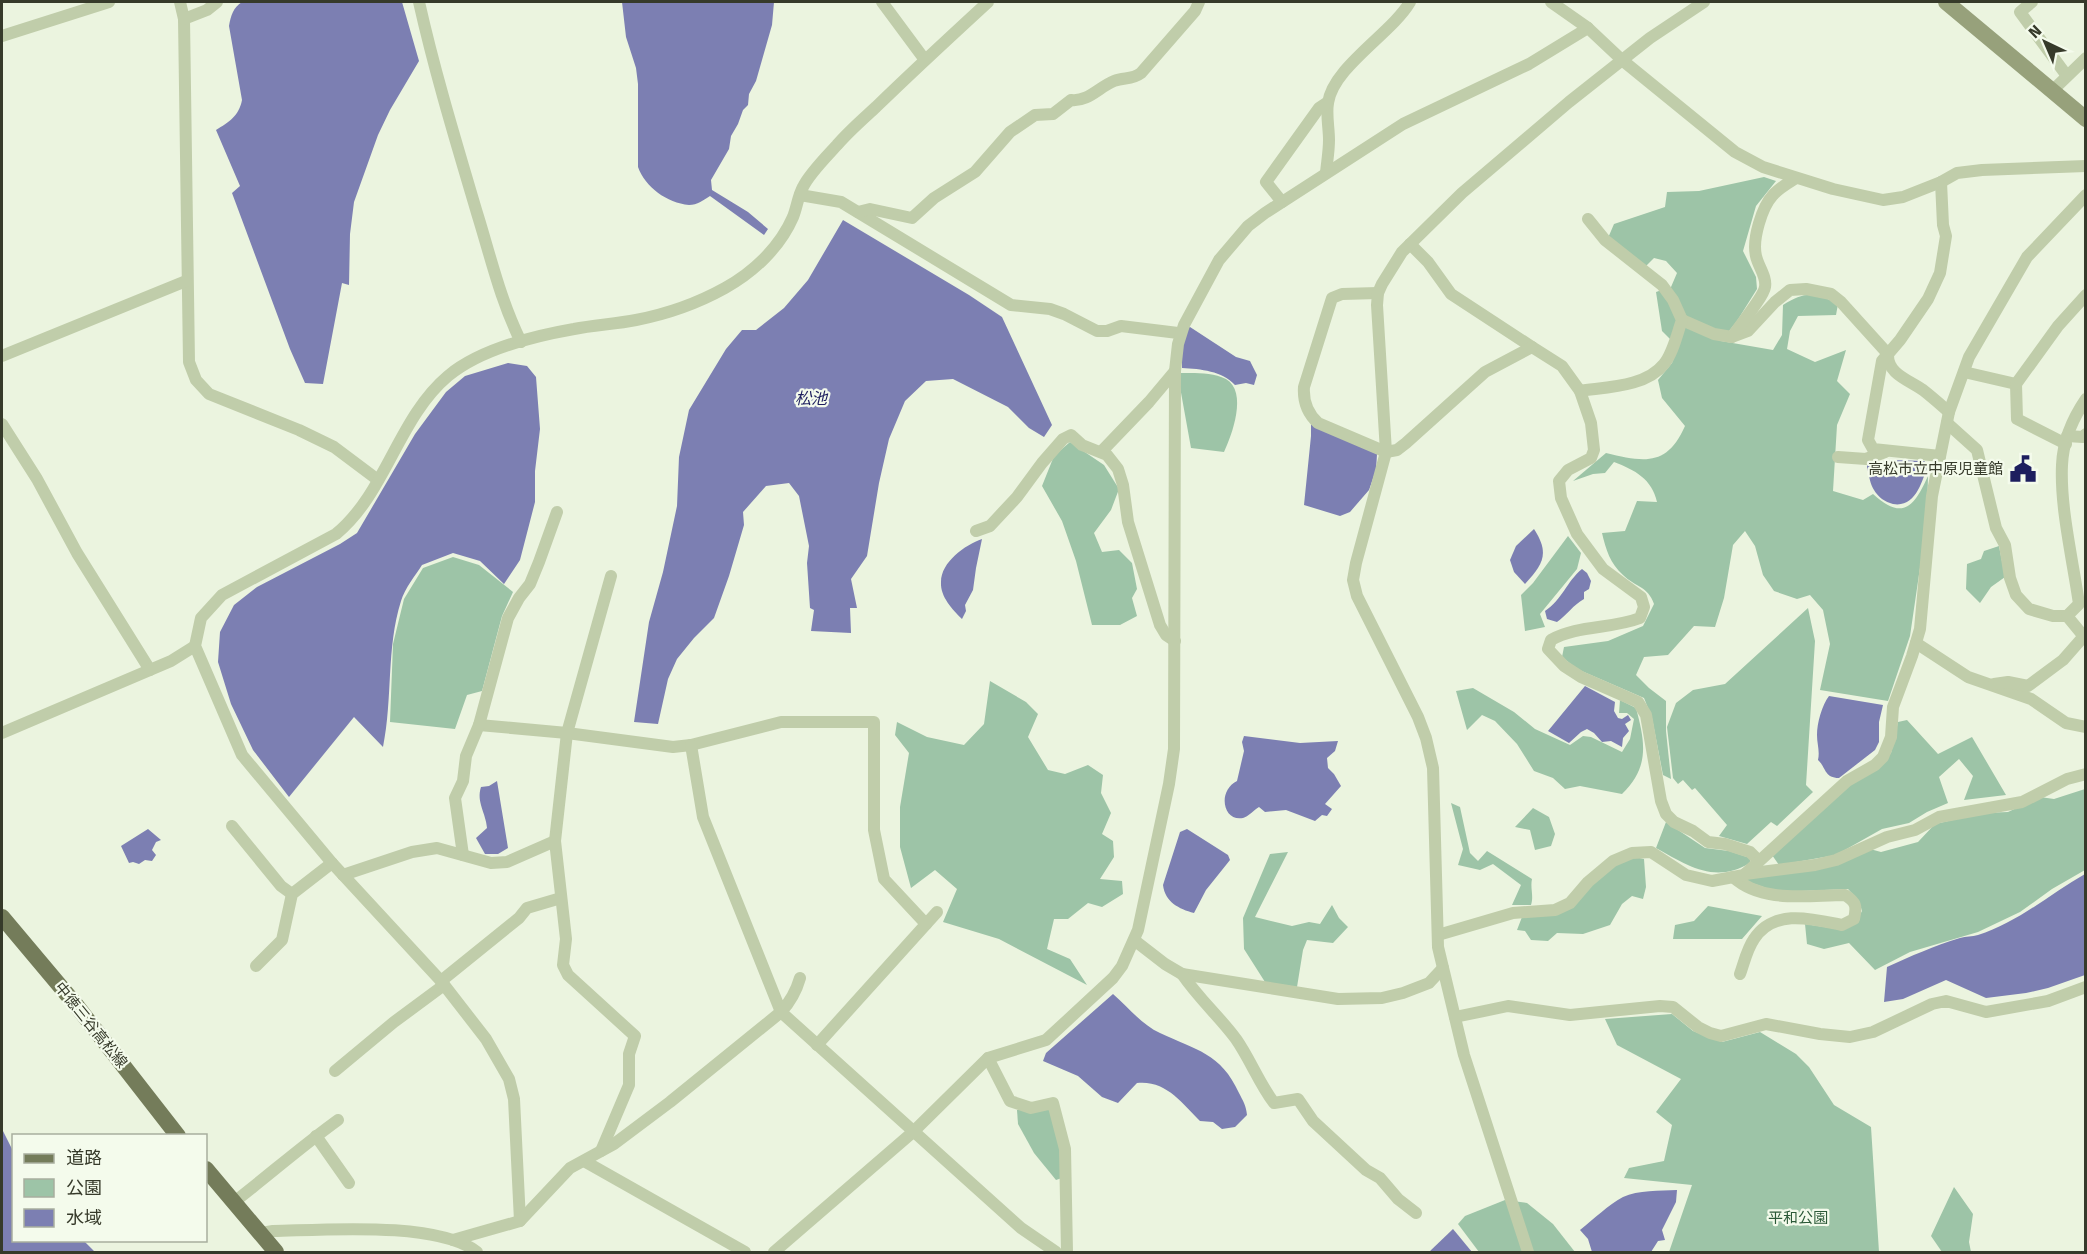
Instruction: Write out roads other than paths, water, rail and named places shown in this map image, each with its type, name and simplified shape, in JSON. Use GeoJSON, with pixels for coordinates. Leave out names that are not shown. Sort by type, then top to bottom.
{"type":"FeatureCollection","features":[{"type":"Feature","properties":{"kind":"main road"},"geometry":{"type":"LineString","coordinates":[[1946,2],[2085,119]]}},
{"type":"Feature","properties":{"kind":"main road","name":"中徳三谷高松線"},"geometry":{"type":"LineString","coordinates":[[2,917],[76,1005],[176,1134]]}},
{"type":"Feature","properties":{"kind":"main road"},"geometry":{"type":"LineString","coordinates":[[207,1170],[276,1252]]}},
{"type":"Feature","properties":{"kind":"street"},"geometry":{"type":"LineString","coordinates":[[2,36],[109,2]]}},
{"type":"Feature","properties":{"kind":"street"},"geometry":{"type":"LineString","coordinates":[[180,2],[184,19],[186,281],[189,362],[196,380],[208,394],[299,430],[334,447],[378,480]]}},
{"type":"Feature","properties":{"kind":"street"},"geometry":{"type":"LineString","coordinates":[[184,19],[207,10],[217,2]]}},
{"type":"Feature","properties":{"kind":"street"},"geometry":{"type":"LineString","coordinates":[[419,2],[432,60],[496,283],[521,342]]}},
{"type":"Feature","properties":{"kind":"street"},"geometry":{"type":"LineString","coordinates":[[882,2],[925,60]]}},
{"type":"Feature","properties":{"kind":"street"},"geometry":{"type":"LineString","coordinates":[[520,1221],[514,1100],[509,1079],[486,1040],[442,983],[332,863],[242,755],[195,646],[201,618],[222,595],[336,534],[359,512],[431,393],[447,377],[479,357],[521,342],[573,329],[636,320],[693,303],[726,287],[756,266],[778,243],[792,218],[803,185],[838,144],[988,2]]}},
{"type":"Feature","properties":{"kind":"street"},"geometry":{"type":"LineString","coordinates":[[858,212],[879,210],[912,218],[934,198],[975,172],[1010,132],[1035,115],[1053,114],[1071,100],[1079,101],[1114,81],[1134,78],[1141,73],[1195,11],[1199,2]]}},
{"type":"Feature","properties":{"kind":"street"},"geometry":{"type":"LineString","coordinates":[[1326,173],[1329,143],[1328,102],[1333,90],[1349,67],[1410,2]]}},
{"type":"Feature","properties":{"kind":"street"},"geometry":{"type":"LineString","coordinates":[[1551,2],[1588,28],[1622,60],[1735,152],[1763,167],[1796,178],[1883,200],[1904,198],[1958,173],[2085,166]]}},
{"type":"Feature","properties":{"kind":"street"},"geometry":{"type":"LineString","coordinates":[[1528,1252],[1464,1055],[1438,947],[1433,768],[1426,738],[1418,717],[1357,596],[1353,580],[1386,452],[1378,293],[1391,268],[1410,244],[1462,194],[1569,102],[1650,38],[1704,2]]}},
{"type":"Feature","properties":{"kind":"street"},"geometry":{"type":"LineString","coordinates":[[2032,2],[2020,12],[2067,76]]}},
{"type":"Feature","properties":{"kind":"street"},"geometry":{"type":"LineString","coordinates":[[774,1252],[913,1132],[987,1058],[1046,1040],[1113,978],[1122,966],[1134,940],[1173,758],[1175,371],[1178,344],[1184,325],[1219,260],[1248,226],[1403,124],[1529,64],[1588,28]]}},
{"type":"Feature","properties":{"kind":"street"},"geometry":{"type":"LineString","coordinates":[[2052,91],[2085,58]]}},
{"type":"Feature","properties":{"kind":"street"},"geometry":{"type":"LineString","coordinates":[[1282,202],[1266,182],[1319,108],[1328,102]]}},
{"type":"Feature","properties":{"kind":"street"},"geometry":{"type":"LineString","coordinates":[[1732,338],[1765,289],[1765,279],[1755,252],[1756,235],[1768,200],[1796,178]]}},
{"type":"Feature","properties":{"kind":"street"},"geometry":{"type":"LineString","coordinates":[[1940,456],[1886,452],[1873,449],[1868,440],[1882,361],[1900,340],[1928,299],[1940,273],[1946,236],[1943,225],[1941,182]]}},
{"type":"Feature","properties":{"kind":"street"},"geometry":{"type":"LineString","coordinates":[[800,195],[841,202],[1011,305],[1050,309],[1097,331],[1107,331],[1121,326],[1178,333]]}},
{"type":"Feature","properties":{"kind":"street"},"geometry":{"type":"LineString","coordinates":[[1739,876],[1759,861],[1847,781],[1875,765],[1883,757],[1891,737],[1893,707],[1920,629],[1932,496],[1948,418],[1969,357],[2026,257],[2085,195]]}},
{"type":"Feature","properties":{"kind":"street"},"geometry":{"type":"LineString","coordinates":[[1588,219],[1605,240],[1662,285],[1673,300],[1682,320],[1714,334],[1732,338],[1748,331],[1775,302],[1790,290],[1806,289],[1831,294],[1841,302],[1888,354],[1888,361],[1895,372],[1922,390],[1977,450],[1996,528],[2005,545],[2010,578],[2016,595],[2029,609],[2053,616],[2067,616],[2079,604],[2081,582],[2064,501],[2062,464],[2066,440],[2085,399]]}},
{"type":"Feature","properties":{"kind":"street"},"geometry":{"type":"LineString","coordinates":[[1410,244],[1428,262],[1451,294],[1562,366],[1580,391],[1590,423],[1594,450],[1591,458],[1568,470],[1560,481],[1561,498],[1577,534],[1603,569],[1641,597],[1644,607],[1640,618],[1628,623],[1563,633],[1551,640],[1548,649],[1564,666],[1581,677],[1638,702],[1646,715],[1661,801],[1666,814],[1674,822],[1693,831],[1708,842],[1725,844],[1750,852],[1759,861]]}},
{"type":"Feature","properties":{"kind":"street"},"geometry":{"type":"LineString","coordinates":[[2,356],[186,281]]}},
{"type":"Feature","properties":{"kind":"street"},"geometry":{"type":"LineString","coordinates":[[1378,293],[1342,294],[1332,298],[1304,387],[1303,399],[1312,418],[1318,423],[1386,452],[1397,450],[1485,372],[1532,347]]}},
{"type":"Feature","properties":{"kind":"street"},"geometry":{"type":"LineString","coordinates":[[2085,295],[2058,326],[2016,384],[2017,419],[2066,440],[2083,437],[2085,434]]}},
{"type":"Feature","properties":{"kind":"street"},"geometry":{"type":"LineString","coordinates":[[1580,391],[1652,376],[1665,363],[1682,320]]}},
{"type":"Feature","properties":{"kind":"street"},"geometry":{"type":"LineString","coordinates":[[1101,452],[1144,408],[1175,371]]}},
{"type":"Feature","properties":{"kind":"street"},"geometry":{"type":"LineString","coordinates":[[1964,372],[2016,384]]}},
{"type":"Feature","properties":{"kind":"street"},"geometry":{"type":"LineString","coordinates":[[2,423],[37,479],[77,553],[150,670]]}},
{"type":"Feature","properties":{"kind":"street"},"geometry":{"type":"LineString","coordinates":[[976,531],[990,526],[1017,497],[1063,439],[1071,435],[1082,445],[1107,455],[1118,469],[1123,485],[1128,522],[1160,626],[1166,635],[1175,641]]}},
{"type":"Feature","properties":{"kind":"street"},"geometry":{"type":"LineString","coordinates":[[1838,458],[1866,459],[1886,452]]}},
{"type":"Feature","properties":{"kind":"street"},"geometry":{"type":"LineString","coordinates":[[463,855],[455,798],[463,781],[466,756],[479,725],[508,618],[530,584],[557,512]]}},
{"type":"Feature","properties":{"kind":"street"},"geometry":{"type":"LineString","coordinates":[[601,1151],[629,1085],[629,1054],[635,1036],[568,975],[563,965],[566,939],[555,841],[567,733],[612,576]]}},
{"type":"Feature","properties":{"kind":"street"},"geometry":{"type":"LineString","coordinates":[[1989,684],[2008,682],[2028,686],[2063,660],[2085,635],[2067,616]]}},
{"type":"Feature","properties":{"kind":"street"},"geometry":{"type":"LineString","coordinates":[[1916,643],[1968,677],[2031,699],[2066,723],[2085,727]]}},
{"type":"Feature","properties":{"kind":"street"},"geometry":{"type":"LineString","coordinates":[[2,733],[171,661],[195,646]]}},
{"type":"Feature","properties":{"kind":"street"},"geometry":{"type":"LineString","coordinates":[[479,725],[567,733],[673,747],[691,745],[781,722],[873,722],[874,830],[884,879],[926,924]]}},
{"type":"Feature","properties":{"kind":"street"},"geometry":{"type":"LineString","coordinates":[[691,745],[703,817],[781,1012],[1021,1228],[1056,1252]]}},
{"type":"Feature","properties":{"kind":"street"},"geometry":{"type":"LineString","coordinates":[[1438,935],[1513,913],[1555,910],[1570,903],[1588,882],[1613,861],[1632,853],[1651,852],[1686,875],[1712,881],[1815,865],[1836,860],[1887,837],[1915,830],[1939,817],[2022,802],[2067,779],[2085,774]]}},
{"type":"Feature","properties":{"kind":"street"},"geometry":{"type":"LineString","coordinates":[[232,826],[281,886],[292,894]]}},
{"type":"Feature","properties":{"kind":"street"},"geometry":{"type":"LineString","coordinates":[[343,875],[412,852],[437,848],[490,863],[507,862],[555,841]]}},
{"type":"Feature","properties":{"kind":"street"},"geometry":{"type":"LineString","coordinates":[[256,966],[282,940],[292,894],[332,863]]}},
{"type":"Feature","properties":{"kind":"street"},"geometry":{"type":"LineString","coordinates":[[1739,876],[1753,891],[1776,896],[1845,895],[1854,901],[1856,908],[1854,919],[1842,925],[1805,918],[1788,918],[1772,922],[1753,940],[1740,974]]}},
{"type":"Feature","properties":{"kind":"street"},"geometry":{"type":"LineString","coordinates":[[335,1071],[519,918],[527,908],[561,898]]}},
{"type":"Feature","properties":{"kind":"street"},"geometry":{"type":"LineString","coordinates":[[818,1045],[937,912]]}},
{"type":"Feature","properties":{"kind":"street"},"geometry":{"type":"LineString","coordinates":[[1134,940],[1182,975],[1196,995],[1237,1041],[1274,1103],[1298,1099],[1313,1121],[1366,1170],[1380,1178],[1398,1199],[1416,1213]]}},
{"type":"Feature","properties":{"kind":"street"},"geometry":{"type":"LineString","coordinates":[[1182,975],[1338,999],[1382,998],[1429,983],[1443,968]]}},
{"type":"Feature","properties":{"kind":"street"},"geometry":{"type":"LineString","coordinates":[[453,1240],[520,1221],[570,1168],[614,1144],[781,1012],[797,990],[800,978]]}},
{"type":"Feature","properties":{"kind":"street"},"geometry":{"type":"LineString","coordinates":[[1455,1017],[1508,1006],[1570,1015],[1660,1006],[1673,1007],[1698,1027],[1721,1036],[1766,1024],[1850,1037],[1874,1032],[1932,1004],[1946,1001],[1986,1012],[2048,1001],[2085,987]]}},
{"type":"Feature","properties":{"kind":"street"},"geometry":{"type":"LineString","coordinates":[[987,1058],[1010,1101],[1031,1108],[1053,1103],[1065,1149],[1067,1252]]}},
{"type":"Feature","properties":{"kind":"street"},"geometry":{"type":"LineString","coordinates":[[234,1202],[338,1120]]}},
{"type":"Feature","properties":{"kind":"street"},"geometry":{"type":"LineString","coordinates":[[315,1136],[349,1183]]}},
{"type":"Feature","properties":{"kind":"street"},"geometry":{"type":"LineString","coordinates":[[584,1161],[745,1252]]}},
{"type":"Feature","properties":{"kind":"street"},"geometry":{"type":"LineString","coordinates":[[261,1233],[390,1229],[453,1240],[477,1252]]}},
{"type":"Feature","properties":{"kind":"water"},"geometry":{"type":"Polygon","coordinates":[[[242,2],[402,2],[419,61],[378,135],[354,202],[350,234],[349,285],[342,283],[323,384],[305,383],[290,349],[232,193],[240,186],[216,130],[229,121],[241,106],[242,100],[229,26],[233,12],[242,2]]]}},
{"type":"Feature","properties":{"kind":"water"},"geometry":{"type":"Polygon","coordinates":[[[622,2],[774,2],[772,25],[756,81],[749,94],[748,105],[743,110],[731,136],[729,149],[711,180],[712,190],[748,212],[768,229],[764,235],[710,196],[695,204],[681,204],[658,193],[641,174],[638,167],[638,84],[636,68],[626,37],[622,2]]]}},
{"type":"Feature","properties":{"kind":"water","name":"松池"},"geometry":{"type":"Polygon","coordinates":[[[843,220],[1002,317],[1052,425],[1044,437],[1029,428],[1008,407],[953,379],[926,381],[905,401],[889,439],[867,556],[851,579],[857,608],[850,608],[851,633],[811,631],[814,610],[810,608],[807,563],[809,546],[799,496],[789,483],[766,486],[743,512],[744,525],[714,618],[677,659],[668,679],[658,724],[634,722],[649,622],[663,572],[677,506],[679,457],[689,410],[726,349],[742,330],[756,330],[784,308],[808,280],[843,220]]]}},
{"type":"Feature","properties":{"kind":"water"},"geometry":{"type":"Polygon","coordinates":[[[1190,327],[1236,357],[1250,361],[1257,375],[1254,385],[1246,383],[1235,385],[1218,374],[1182,368],[1182,347],[1190,327]]]}},
{"type":"Feature","properties":{"kind":"water"},"geometry":{"type":"Polygon","coordinates":[[[508,363],[527,366],[536,377],[540,429],[535,471],[535,502],[520,560],[504,584],[480,561],[453,553],[422,565],[405,591],[396,619],[383,747],[354,717],[289,797],[253,750],[231,704],[218,662],[220,632],[234,605],[257,587],[357,533],[415,434],[446,392],[465,376],[508,363]]]}},
{"type":"Feature","properties":{"kind":"water"},"geometry":{"type":"Polygon","coordinates":[[[1311,424],[1377,454],[1376,470],[1369,490],[1350,512],[1340,516],[1304,505],[1311,424]]]}},
{"type":"Feature","properties":{"kind":"water"},"geometry":{"type":"Polygon","coordinates":[[[1890,460],[1924,461],[1928,465],[1913,498],[1901,504],[1887,502],[1878,495],[1872,485],[1867,467],[1867,464],[1890,460]]]}},
{"type":"Feature","properties":{"kind":"water"},"geometry":{"type":"Polygon","coordinates":[[[1534,529],[1543,552],[1540,564],[1525,584],[1514,572],[1510,560],[1516,546],[1534,529]]]}},
{"type":"Feature","properties":{"kind":"water"},"geometry":{"type":"Polygon","coordinates":[[[982,539],[973,590],[965,605],[966,611],[962,619],[945,598],[941,588],[942,575],[955,555],[968,545],[982,539]]]}},
{"type":"Feature","properties":{"kind":"water"},"geometry":{"type":"Polygon","coordinates":[[[1582,569],[1591,581],[1589,589],[1584,592],[1584,599],[1557,622],[1547,619],[1545,611],[1551,607],[1582,569]]]}},
{"type":"Feature","properties":{"kind":"water"},"geometry":{"type":"Polygon","coordinates":[[[1585,686],[1615,702],[1614,711],[1618,718],[1622,719],[1628,715],[1631,720],[1625,724],[1629,731],[1623,738],[1622,747],[1611,741],[1602,742],[1587,729],[1569,743],[1548,731],[1585,686]]]}},
{"type":"Feature","properties":{"kind":"water"},"geometry":{"type":"Polygon","coordinates":[[[1829,696],[1883,705],[1879,722],[1879,742],[1875,750],[1839,778],[1828,774],[1818,760],[1818,725],[1822,709],[1829,696]]]}},
{"type":"Feature","properties":{"kind":"water"},"geometry":{"type":"Polygon","coordinates":[[[1244,736],[1300,743],[1338,741],[1335,751],[1327,758],[1328,768],[1341,786],[1325,804],[1332,809],[1327,816],[1322,815],[1315,821],[1286,810],[1265,812],[1259,807],[1243,818],[1231,815],[1227,811],[1225,798],[1231,786],[1237,781],[1244,751],[1242,742],[1244,736]]]}},
{"type":"Feature","properties":{"kind":"water"},"geometry":{"type":"Polygon","coordinates":[[[497,781],[508,848],[498,854],[485,854],[476,838],[487,828],[480,803],[480,792],[481,787],[489,786],[497,781]]]}},
{"type":"Feature","properties":{"kind":"water"},"geometry":{"type":"Polygon","coordinates":[[[148,829],[161,840],[156,842],[152,850],[156,855],[152,861],[145,860],[139,864],[129,863],[121,846],[148,829]]]}},
{"type":"Feature","properties":{"kind":"water"},"geometry":{"type":"Polygon","coordinates":[[[1187,829],[1228,855],[1230,860],[1206,890],[1194,913],[1174,904],[1164,891],[1163,885],[1180,832],[1187,829]]]}},
{"type":"Feature","properties":{"kind":"water"},"geometry":{"type":"Polygon","coordinates":[[[2085,874],[2085,975],[2048,988],[1986,998],[1946,980],[1903,999],[1884,1002],[1887,967],[1941,944],[1992,930],[2020,916],[2085,874]]]}},
{"type":"Feature","properties":{"kind":"water"},"geometry":{"type":"Polygon","coordinates":[[[1113,994],[1153,1030],[1196,1049],[1216,1061],[1232,1080],[1244,1103],[1247,1115],[1235,1127],[1222,1129],[1213,1122],[1200,1121],[1173,1094],[1157,1085],[1147,1083],[1137,1083],[1118,1103],[1102,1097],[1078,1076],[1043,1061],[1046,1053],[1113,994]]]}},
{"type":"Feature","properties":{"kind":"water"},"geometry":{"type":"Polygon","coordinates":[[[2,1129],[12,1149],[12,1242],[85,1242],[95,1252],[2,1252],[2,1129]]]}},
{"type":"Feature","properties":{"kind":"water"},"geometry":{"type":"Polygon","coordinates":[[[1677,1190],[1676,1202],[1662,1230],[1665,1240],[1658,1241],[1651,1252],[1592,1252],[1588,1239],[1580,1230],[1612,1204],[1635,1193],[1677,1190]]]}},
{"type":"Feature","properties":{"kind":"water"},"geometry":{"type":"Polygon","coordinates":[[[1453,1229],[1472,1252],[1429,1252],[1453,1229]]]}},
{"type":"Feature","properties":{"kind":"place","name":"高松市立中原児童館"},"geometry":{"type":"Point","coordinates":[2023,469]}},
{"type":"Feature","properties":{"kind":"park label","name":"平和公園"},"geometry":{"type":"Point","coordinates":[1798,1218]}}]}
